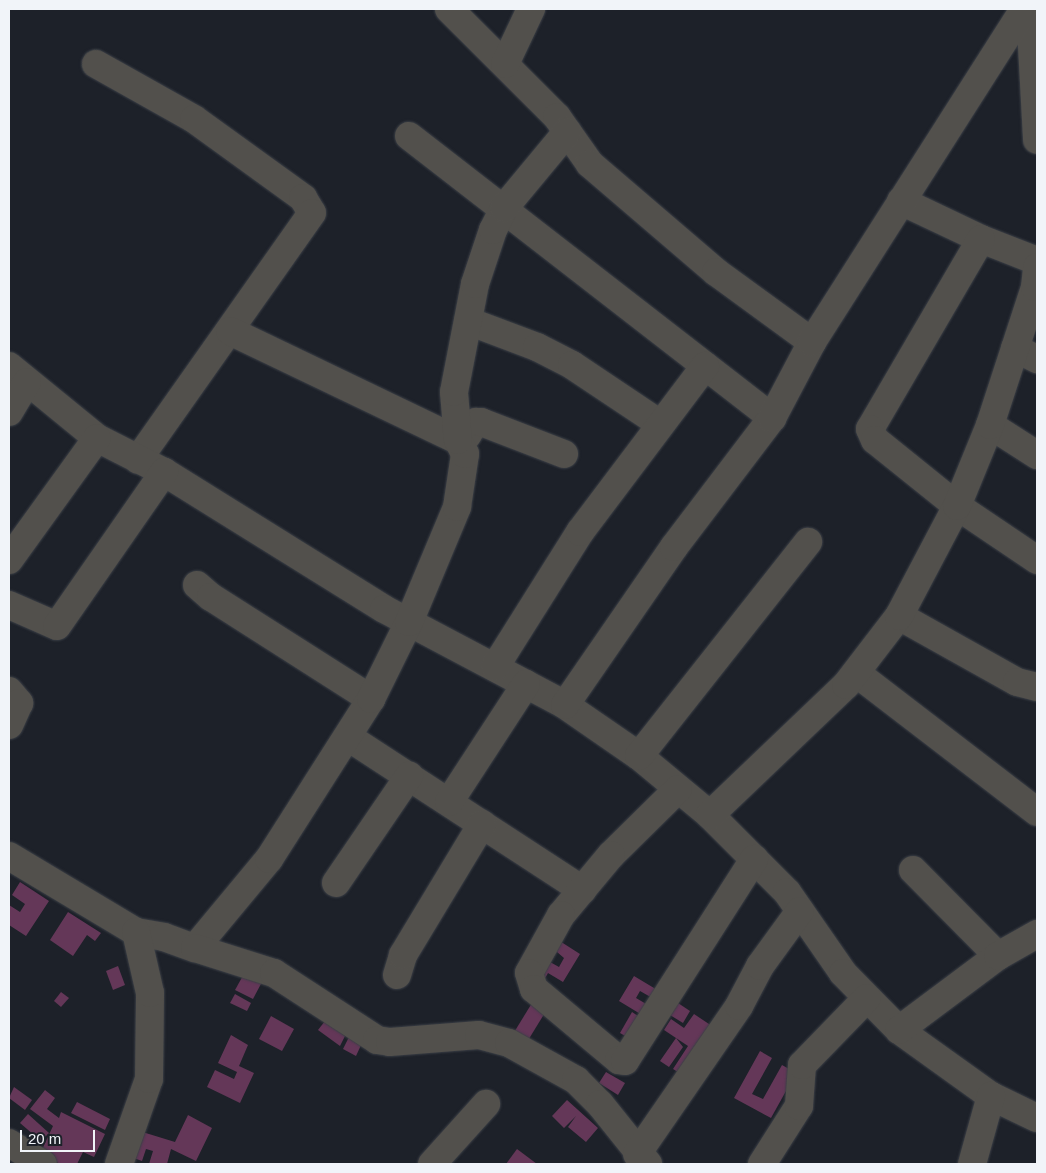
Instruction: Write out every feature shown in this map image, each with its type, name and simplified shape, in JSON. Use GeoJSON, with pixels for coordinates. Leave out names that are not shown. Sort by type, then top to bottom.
{"type":"FeatureCollection","features":[{"type":"Feature","properties":{"kind":"street"},"geometry":{"type":"LineString","coordinates":[[449,9],[505,64],[567,132],[590,164],[616,188],[716,272],[812,342]]}},
{"type":"Feature","properties":{"kind":"street"},"geometry":{"type":"LineString","coordinates":[[505,64],[532,9]]}},
{"type":"Feature","properties":{"kind":"street"},"geometry":{"type":"LineString","coordinates":[[565,704],[674,547],[772,418],[812,342],[1024,9]]}},
{"type":"Feature","properties":{"kind":"street"},"geometry":{"type":"LineString","coordinates":[[1030,9],[1037,140]]}},
{"type":"Feature","properties":{"kind":"street"},"geometry":{"type":"LineString","coordinates":[[96,64],[194,120],[303,198],[311,208],[308,222],[138,460]]}},
{"type":"Feature","properties":{"kind":"street"},"geometry":{"type":"LineString","coordinates":[[195,948],[269,859],[371,699],[409,622],[457,507],[465,454],[457,435],[454,392],[468,321],[490,239],[504,208],[567,132]]}},
{"type":"Feature","properties":{"kind":"street"},"geometry":{"type":"LineString","coordinates":[[409,136],[772,418]]}},
{"type":"Feature","properties":{"kind":"street"},"geometry":{"type":"LineString","coordinates":[[901,201],[981,240],[1037,261]]}},
{"type":"Feature","properties":{"kind":"street"},"geometry":{"type":"LineString","coordinates":[[981,240],[870,430],[875,440],[956,506],[1037,560]]}},
{"type":"Feature","properties":{"kind":"street"},"geometry":{"type":"LineString","coordinates":[[710,815],[856,673],[899,616],[956,506],[990,424],[1026,353],[1037,267]]}},
{"type":"Feature","properties":{"kind":"street"},"geometry":{"type":"LineString","coordinates":[[468,321],[537,347],[572,365],[660,424]]}},
{"type":"Feature","properties":{"kind":"street"},"geometry":{"type":"LineString","coordinates":[[230,331],[457,435],[467,435],[476,422],[481,422],[564,454]]}},
{"type":"Feature","properties":{"kind":"street"},"geometry":{"type":"LineString","coordinates":[[494,667],[580,532],[705,366]]}},
{"type":"Feature","properties":{"kind":"street"},"geometry":{"type":"LineString","coordinates":[[9,412],[18,374],[97,438],[164,472],[409,622],[565,704],[638,756],[710,815],[787,892],[843,973],[899,1030],[991,1096],[1037,1118]]}},
{"type":"Feature","properties":{"kind":"street"},"geometry":{"type":"LineString","coordinates":[[990,424],[1037,455]]}},
{"type":"Feature","properties":{"kind":"street"},"geometry":{"type":"LineString","coordinates":[[9,560],[97,438]]}},
{"type":"Feature","properties":{"kind":"street"},"geometry":{"type":"LineString","coordinates":[[9,604],[57,626],[164,472]]}},
{"type":"Feature","properties":{"kind":"street"},"geometry":{"type":"LineString","coordinates":[[638,756],[808,542]]}},
{"type":"Feature","properties":{"kind":"street"},"geometry":{"type":"LineString","coordinates":[[197,585],[211,597],[371,699]]}},
{"type":"Feature","properties":{"kind":"street"},"geometry":{"type":"LineString","coordinates":[[899,616],[1018,682],[1037,687]]}},
{"type":"Feature","properties":{"kind":"street"},"geometry":{"type":"LineString","coordinates":[[856,673],[1037,812]]}},
{"type":"Feature","properties":{"kind":"street"},"geometry":{"type":"LineString","coordinates":[[449,802],[526,684]]}},
{"type":"Feature","properties":{"kind":"street"},"geometry":{"type":"LineString","coordinates":[[9,691],[19,703],[9,725]]}},
{"type":"Feature","properties":{"kind":"street"},"geometry":{"type":"LineString","coordinates":[[348,737],[584,890]]}},
{"type":"Feature","properties":{"kind":"street"},"geometry":{"type":"LineString","coordinates":[[336,883],[410,776]]}},
{"type":"Feature","properties":{"kind":"street"},"geometry":{"type":"LineString","coordinates":[[678,788],[611,855],[584,890],[561,915],[529,973],[534,989],[598,1044],[619,1060],[625,1061],[754,859]]}},
{"type":"Feature","properties":{"kind":"street"},"geometry":{"type":"LineString","coordinates":[[397,975],[403,955],[482,824]]}},
{"type":"Feature","properties":{"kind":"street"},"geometry":{"type":"LineString","coordinates":[[9,856],[136,932],[164,937],[274,973],[377,1040],[390,1042],[479,1036],[509,1043],[576,1080],[600,1104],[643,1159],[739,1006],[760,966],[800,911]]}},
{"type":"Feature","properties":{"kind":"street"},"geometry":{"type":"LineString","coordinates":[[913,870],[998,956]]}},
{"type":"Feature","properties":{"kind":"street"},"geometry":{"type":"LineString","coordinates":[[119,1164],[148,1079],[150,994],[136,932]]}},
{"type":"Feature","properties":{"kind":"street"},"geometry":{"type":"LineString","coordinates":[[899,1030],[998,956],[1037,934]]}},
{"type":"Feature","properties":{"kind":"street"},"geometry":{"type":"LineString","coordinates":[[762,1164],[799,1106],[802,1065],[867,998]]}},
{"type":"Feature","properties":{"kind":"street"},"geometry":{"type":"LineString","coordinates":[[576,1080],[598,1044]]}},
{"type":"Feature","properties":{"kind":"street"},"geometry":{"type":"LineString","coordinates":[[972,1164],[991,1096]]}},
{"type":"Feature","properties":{"kind":"street"},"geometry":{"type":"LineString","coordinates":[[432,1164],[486,1104]]}},
{"type":"Feature","properties":{"kind":"street"},"geometry":{"type":"LineString","coordinates":[[9,1143],[43,1164]]}},
{"type":"Feature","properties":{"kind":"building"},"geometry":{"type":"Polygon","coordinates":[[[20,882],[49,901],[26,936],[9,925],[9,905],[20,912],[25,904],[12,895],[20,882]]]}},
{"type":"Feature","properties":{"kind":"building"},"geometry":{"type":"Polygon","coordinates":[[[68,912],[101,933],[95,941],[87,935],[73,956],[50,940],[68,912]]]}},
{"type":"Feature","properties":{"kind":"building"},"geometry":{"type":"Polygon","coordinates":[[[555,938],[580,954],[563,982],[548,973],[543,982],[532,976],[555,938]],[[557,952],[550,962],[559,967],[564,958],[557,952]]]}},
{"type":"Feature","properties":{"kind":"building"},"geometry":{"type":"Polygon","coordinates":[[[118,966],[125,985],[113,990],[106,971],[118,966]]]}},
{"type":"Feature","properties":{"kind":"building"},"geometry":{"type":"Polygon","coordinates":[[[245,972],[262,982],[253,999],[235,990],[245,972]]]}},
{"type":"Feature","properties":{"kind":"building"},"geometry":{"type":"Polygon","coordinates":[[[634,976],[659,991],[654,999],[640,991],[636,998],[653,1008],[647,1018],[619,1001],[634,976]]]}},
{"type":"Feature","properties":{"kind":"building"},"geometry":{"type":"Polygon","coordinates":[[[61,992],[69,998],[61,1007],[54,1001],[61,992]]]}},
{"type":"Feature","properties":{"kind":"building"},"geometry":{"type":"Polygon","coordinates":[[[235,994],[251,1003],[247,1011],[230,1003],[235,994]]]}},
{"type":"Feature","properties":{"kind":"building"},"geometry":{"type":"Polygon","coordinates":[[[669,997],[690,1011],[683,1023],[670,1015],[669,997]]]}},
{"type":"Feature","properties":{"kind":"building"},"geometry":{"type":"Polygon","coordinates":[[[532,1003],[546,1011],[527,1042],[513,1034],[532,1003]]]}},
{"type":"Feature","properties":{"kind":"building"},"geometry":{"type":"Polygon","coordinates":[[[632,1012],[644,1020],[632,1040],[620,1033],[632,1012]]]}},
{"type":"Feature","properties":{"kind":"building"},"geometry":{"type":"Polygon","coordinates":[[[694,1014],[712,1026],[681,1074],[673,1069],[688,1046],[664,1030],[671,1019],[684,1028],[694,1014]]]}},
{"type":"Feature","properties":{"kind":"building"},"geometry":{"type":"Polygon","coordinates":[[[271,1016],[294,1029],[282,1051],[259,1039],[271,1016]]]}},
{"type":"Feature","properties":{"kind":"building"},"geometry":{"type":"Polygon","coordinates":[[[325,1021],[345,1036],[340,1046],[318,1030],[325,1021]]]}},
{"type":"Feature","properties":{"kind":"building"},"geometry":{"type":"Polygon","coordinates":[[[231,1035],[248,1045],[239,1066],[254,1073],[240,1103],[207,1087],[215,1070],[234,1079],[237,1072],[218,1063],[231,1035]]]}},
{"type":"Feature","properties":{"kind":"building"},"geometry":{"type":"Polygon","coordinates":[[[349,1037],[362,1043],[356,1056],[343,1049],[349,1037]]]}},
{"type":"Feature","properties":{"kind":"building"},"geometry":{"type":"Polygon","coordinates":[[[676,1038],[683,1047],[669,1067],[660,1061],[676,1038]]]}},
{"type":"Feature","properties":{"kind":"building"},"geometry":{"type":"Polygon","coordinates":[[[760,1051],[772,1058],[752,1094],[763,1099],[782,1065],[796,1073],[771,1118],[734,1098],[760,1051]]]}},
{"type":"Feature","properties":{"kind":"building"},"geometry":{"type":"Polygon","coordinates":[[[606,1072],[625,1083],[618,1095],[599,1083],[606,1072]]]}},
{"type":"Feature","properties":{"kind":"building"},"geometry":{"type":"Polygon","coordinates":[[[14,1087],[32,1100],[25,1110],[9,1098],[14,1087]]]}},
{"type":"Feature","properties":{"kind":"building"},"geometry":{"type":"Polygon","coordinates":[[[45,1090],[55,1098],[47,1109],[59,1118],[61,1112],[105,1134],[94,1157],[83,1152],[77,1164],[60,1164],[40,1154],[53,1126],[30,1109],[45,1090]]]}},
{"type":"Feature","properties":{"kind":"building"},"geometry":{"type":"Polygon","coordinates":[[[567,1100],[598,1128],[586,1142],[568,1127],[576,1116],[564,1128],[552,1116],[567,1100]]]}},
{"type":"Feature","properties":{"kind":"building"},"geometry":{"type":"Polygon","coordinates":[[[77,1102],[110,1119],[105,1130],[71,1113],[77,1102]]]}},
{"type":"Feature","properties":{"kind":"building"},"geometry":{"type":"Polygon","coordinates":[[[28,1114],[49,1133],[41,1141],[20,1123],[28,1114]]]}},
{"type":"Feature","properties":{"kind":"building"},"geometry":{"type":"Polygon","coordinates":[[[188,1115],[212,1128],[196,1161],[171,1149],[167,1164],[149,1164],[153,1151],[146,1149],[142,1161],[128,1156],[136,1130],[175,1142],[188,1115]]]}},
{"type":"Feature","properties":{"kind":"building"},"geometry":{"type":"Polygon","coordinates":[[[517,1149],[537,1164],[506,1164],[517,1149]]]}}]}
